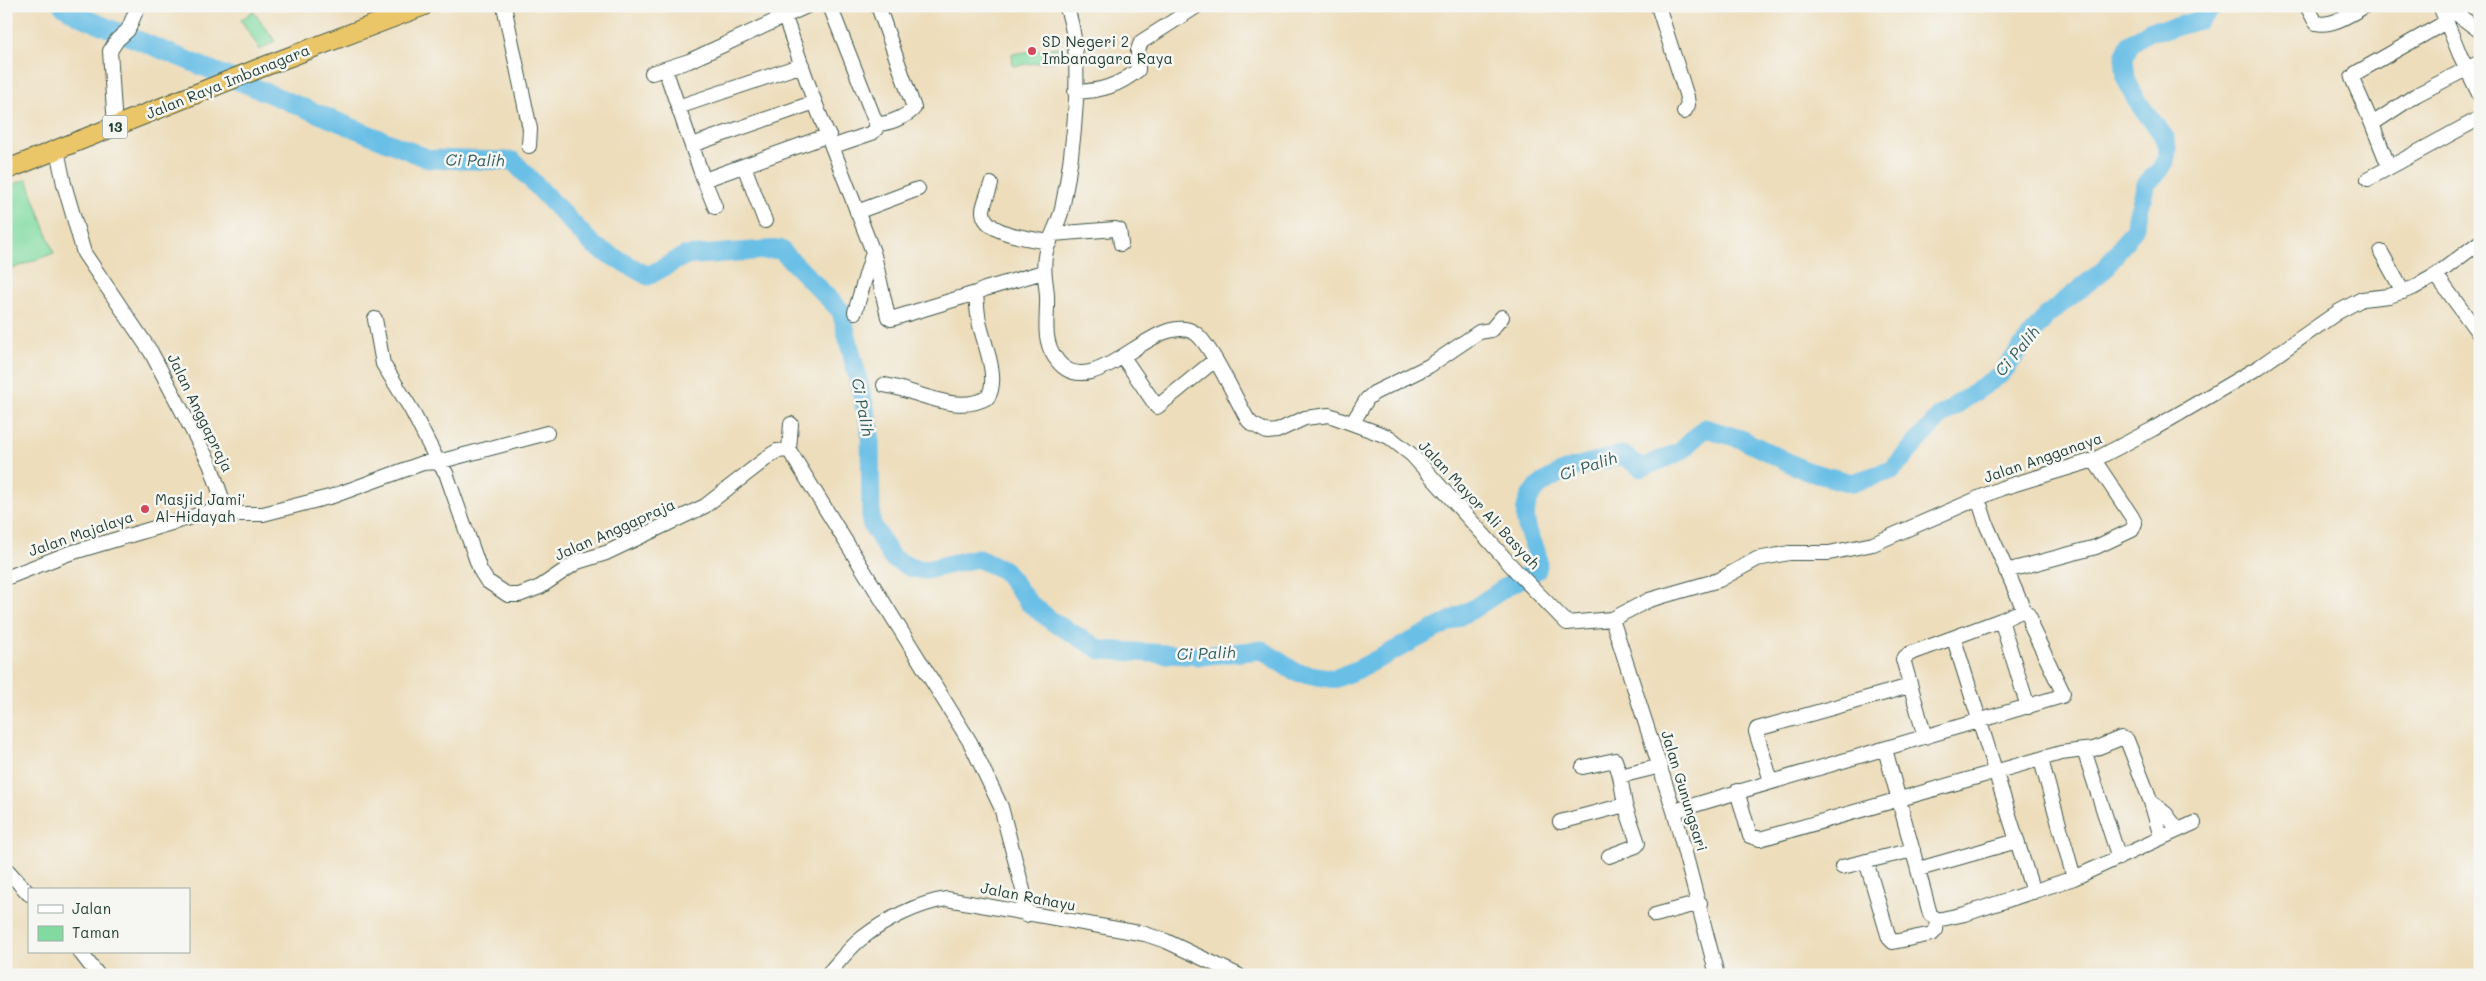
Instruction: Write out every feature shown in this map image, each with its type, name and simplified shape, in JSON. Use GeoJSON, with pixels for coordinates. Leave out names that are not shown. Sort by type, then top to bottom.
{"type":"FeatureCollection","features":[{"type":"Feature","properties":{"kind":"highway","name":"Jalan Raya Imbanagara"},"geometry":{"type":"LineString","coordinates":[[6,170],[260,68],[387,12],[423,6]]}},
{"type":"Feature","properties":{"kind":"street"},"geometry":{"type":"LineString","coordinates":[[115,127],[110,56],[117,40],[128,30],[138,6]]}},
{"type":"Feature","properties":{"kind":"street"},"geometry":{"type":"LineString","coordinates":[[504,6],[530,129],[529,146]]}},
{"type":"Feature","properties":{"kind":"street"},"geometry":{"type":"LineString","coordinates":[[715,207],[678,106],[659,71],[783,12],[807,6]]}},
{"type":"Feature","properties":{"kind":"street"},"geometry":{"type":"LineString","coordinates":[[704,180],[744,166],[831,141],[872,133],[876,129],[876,122],[830,6]]}},
{"type":"Feature","properties":{"kind":"street"},"geometry":{"type":"LineString","coordinates":[[876,122],[880,124],[896,119],[911,112],[914,108],[878,6]]}},
{"type":"Feature","properties":{"kind":"street","name":"Jalan Mayor Ali Basyah"},"geometry":{"type":"LineString","coordinates":[[1066,6],[1072,22],[1076,54],[1072,147],[1062,211],[1052,238],[1043,272],[1047,296],[1046,329],[1048,343],[1061,364],[1075,371],[1088,372],[1100,369],[1156,337],[1178,328],[1184,328],[1196,334],[1208,347],[1248,420],[1258,429],[1267,432],[1277,430],[1304,418],[1321,415],[1340,417],[1389,437],[1412,455],[1517,572],[1532,585],[1567,623],[1612,619]]}},
{"type":"Feature","properties":{"kind":"street"},"geometry":{"type":"LineString","coordinates":[[1075,92],[1095,91],[1117,85],[1128,78],[1138,70],[1138,50],[1141,42],[1197,6]]}},
{"type":"Feature","properties":{"kind":"street"},"geometry":{"type":"LineString","coordinates":[[1658,6],[1685,90],[1688,106],[1684,112]]}},
{"type":"Feature","properties":{"kind":"street"},"geometry":{"type":"LineString","coordinates":[[2307,6],[2316,22],[2322,24],[2350,14],[2365,6]]}},
{"type":"Feature","properties":{"kind":"street"},"geometry":{"type":"LineString","coordinates":[[2440,6],[2466,69],[2480,96]]}},
{"type":"Feature","properties":{"kind":"street"},"geometry":{"type":"LineString","coordinates":[[2446,6],[2480,31]]}},
{"type":"Feature","properties":{"kind":"street"},"geometry":{"type":"LineString","coordinates":[[783,12],[815,102],[873,252],[888,317],[894,319],[976,293],[985,288],[1043,272]]}},
{"type":"Feature","properties":{"kind":"street"},"geometry":{"type":"LineString","coordinates":[[2389,167],[2352,78],[2356,73],[2446,22]]}},
{"type":"Feature","properties":{"kind":"street"},"geometry":{"type":"LineString","coordinates":[[2372,124],[2416,95],[2480,62]]}},
{"type":"Feature","properties":{"kind":"street"},"geometry":{"type":"LineString","coordinates":[[678,106],[802,65]]}},
{"type":"Feature","properties":{"kind":"street"},"geometry":{"type":"LineString","coordinates":[[692,145],[815,102]]}},
{"type":"Feature","properties":{"kind":"street"},"geometry":{"type":"LineString","coordinates":[[2368,179],[2480,118]]}},
{"type":"Feature","properties":{"kind":"street","name":"Jalan Anggapraja"},"geometry":{"type":"LineString","coordinates":[[57,150],[64,184],[84,253],[151,352],[210,464],[225,507]]}},
{"type":"Feature","properties":{"kind":"street"},"geometry":{"type":"LineString","coordinates":[[744,166],[765,221]]}},
{"type":"Feature","properties":{"kind":"street"},"geometry":{"type":"LineString","coordinates":[[991,184],[983,210],[987,219],[1007,234],[1052,238],[1115,229],[1119,230],[1121,244]]}},
{"type":"Feature","properties":{"kind":"street"},"geometry":{"type":"LineString","coordinates":[[857,212],[918,189]]}},
{"type":"Feature","properties":{"kind":"street","name":"Jalan Angganaya"},"geometry":{"type":"LineString","coordinates":[[1612,619],[1649,600],[1719,580],[1757,559],[1789,552],[1836,552],[1873,544],[2016,482],[2094,460],[2153,429],[2259,367],[2320,324],[2356,302],[2403,292],[2436,275],[2480,242]]}},
{"type":"Feature","properties":{"kind":"street"},"geometry":{"type":"LineString","coordinates":[[855,312],[873,252]]}},
{"type":"Feature","properties":{"kind":"street"},"geometry":{"type":"LineString","coordinates":[[2381,252],[2403,292]]}},
{"type":"Feature","properties":{"kind":"street"},"geometry":{"type":"LineString","coordinates":[[2436,275],[2480,335]]}},
{"type":"Feature","properties":{"kind":"street"},"geometry":{"type":"LineString","coordinates":[[861,291],[872,295],[882,294]]}},
{"type":"Feature","properties":{"kind":"street"},"geometry":{"type":"LineString","coordinates":[[884,385],[904,388],[946,403],[969,404],[988,398],[992,391],[990,358],[979,320],[976,293]]}},
{"type":"Feature","properties":{"kind":"street"},"geometry":{"type":"LineString","coordinates":[[1353,422],[1366,399],[1374,393],[1429,366],[1479,332],[1491,330],[1502,317]]}},
{"type":"Feature","properties":{"kind":"street","name":"Jalan Anggapraja"},"geometry":{"type":"LineString","coordinates":[[375,319],[382,364],[411,408],[438,462],[446,473],[480,570],[487,581],[496,589],[508,595],[519,595],[540,587],[577,562],[606,553],[684,518],[705,506],[772,454],[784,449],[789,450]]}},
{"type":"Feature","properties":{"kind":"street"},"geometry":{"type":"LineString","coordinates":[[1122,357],[1157,407],[1214,360]]}},
{"type":"Feature","properties":{"kind":"street"},"geometry":{"type":"LineString","coordinates":[[790,424],[789,450],[970,742],[1001,807],[1023,890],[1026,915]]}},
{"type":"Feature","properties":{"kind":"street"},"geometry":{"type":"LineString","coordinates":[[225,507],[239,514],[262,514],[334,496],[423,463],[438,462],[547,433]]}},
{"type":"Feature","properties":{"kind":"street"},"geometry":{"type":"LineString","coordinates":[[2006,570],[2096,547],[2132,530],[2135,523],[2132,517],[2094,460]]}},
{"type":"Feature","properties":{"kind":"street"},"geometry":{"type":"LineString","coordinates":[[1674,811],[1737,790],[2060,698],[2063,693],[2031,626],[2032,622],[2028,612],[2024,610],[2006,570],[1987,526],[1978,498]]}},
{"type":"Feature","properties":{"kind":"street","name":"Jalan Majalaya"},"geometry":{"type":"LineString","coordinates":[[6,578],[67,554],[225,507]]}},
{"type":"Feature","properties":{"kind":"street"},"geometry":{"type":"LineString","coordinates":[[1925,737],[1904,659],[1909,654],[1954,639],[2024,610]]}},
{"type":"Feature","properties":{"kind":"street","name":"Jalan Gunungsari"},"geometry":{"type":"LineString","coordinates":[[1612,619],[1661,766],[1700,903],[1717,975]]}},
{"type":"Feature","properties":{"kind":"street"},"geometry":{"type":"LineString","coordinates":[[2000,620],[2028,706]]}},
{"type":"Feature","properties":{"kind":"street"},"geometry":{"type":"LineString","coordinates":[[1954,639],[2033,892]]}},
{"type":"Feature","properties":{"kind":"street"},"geometry":{"type":"LineString","coordinates":[[1771,781],[1756,732],[1758,729],[1910,686]]}},
{"type":"Feature","properties":{"kind":"street"},"geometry":{"type":"LineString","coordinates":[[1737,790],[1750,836],[1754,839],[1996,774],[2076,750],[2094,749],[2121,738],[2127,740],[2161,837]]}},
{"type":"Feature","properties":{"kind":"street"},"geometry":{"type":"LineString","coordinates":[[1885,749],[1930,914],[1938,920],[1965,914],[2074,878],[2194,823]]}},
{"type":"Feature","properties":{"kind":"street"},"geometry":{"type":"LineString","coordinates":[[2084,750],[2119,858]]}},
{"type":"Feature","properties":{"kind":"street"},"geometry":{"type":"LineString","coordinates":[[1583,768],[1615,760],[1620,776],[1625,805],[1638,843],[1636,846],[1609,856]]}},
{"type":"Feature","properties":{"kind":"street"},"geometry":{"type":"LineString","coordinates":[[2041,760],[2074,878]]}},
{"type":"Feature","properties":{"kind":"street"},"geometry":{"type":"LineString","coordinates":[[1620,776],[1661,766]]}},
{"type":"Feature","properties":{"kind":"street"},"geometry":{"type":"LineString","coordinates":[[2150,802],[2166,814],[2178,830]]}},
{"type":"Feature","properties":{"kind":"street"},"geometry":{"type":"LineString","coordinates":[[1560,822],[1625,805]]}},
{"type":"Feature","properties":{"kind":"street"},"geometry":{"type":"LineString","coordinates":[[1918,869],[2017,841]]}},
{"type":"Feature","properties":{"kind":"street"},"geometry":{"type":"LineString","coordinates":[[1842,867],[1912,850]]}},
{"type":"Feature","properties":{"kind":"street"},"geometry":{"type":"LineString","coordinates":[[1866,861],[1888,938],[1893,942],[1932,934],[1936,930],[1938,920]]}},
{"type":"Feature","properties":{"kind":"street"},"geometry":{"type":"LineString","coordinates":[[6,869],[28,893]]}},
{"type":"Feature","properties":{"kind":"street","name":"Jalan Rahayu"},"geometry":{"type":"LineString","coordinates":[[827,975],[861,938],[880,926],[934,901],[947,899],[1026,915],[1126,929],[1166,941],[1238,975]]}},
{"type":"Feature","properties":{"kind":"street"},"geometry":{"type":"LineString","coordinates":[[1655,915],[1700,903]]}},
{"type":"Feature","properties":{"kind":"street"},"geometry":{"type":"LineString","coordinates":[[82,954],[98,975]]}},
{"type":"Feature","properties":{"kind":"green space"},"geometry":{"type":"Polygon","coordinates":[[[253,11],[275,41],[260,50],[241,20],[253,11]]]}},
{"type":"Feature","properties":{"kind":"green space"},"geometry":{"type":"Polygon","coordinates":[[[1059,47],[1061,60],[1013,66],[1012,54],[1059,47]]]}},
{"type":"Feature","properties":{"kind":"green space"},"geometry":{"type":"Polygon","coordinates":[[[27,179],[54,253],[6,271],[6,187],[27,179]]]}},
{"type":"Feature","properties":{"kind":"waterway","name":"Ci Palih"},"geometry":{"type":"LineString","coordinates":[[63,6],[79,16],[429,159],[513,161],[594,246],[648,276],[684,256],[780,249],[841,311],[870,428],[871,523],[892,558],[912,568],[926,570],[977,558],[1004,570],[1029,603],[1053,622],[1101,650],[1201,656],[1262,650],[1295,672],[1334,679],[1359,669],[1473,609],[1506,587],[1537,570],[1538,558],[1527,527],[1526,509],[1531,495],[1542,484],[1573,468],[1623,455],[1641,468],[1680,452],[1705,428],[1741,439],[1806,471],[1852,483],[1892,470],[1940,416],[2001,374],[2047,315],[2105,269],[2134,229],[2146,184],[2159,171],[2166,160],[2167,148],[2166,139],[2136,100],[2126,79],[2124,57],[2130,44],[2149,31],[2172,28],[2199,20],[2214,6]]}},
{"type":"Feature","properties":{"kind":"place","name":"SD Negeri 2 Imbanagara Raya"},"geometry":{"type":"Point","coordinates":[1032,51]}},
{"type":"Feature","properties":{"kind":"place","name":"Masjid Jami' Al-Hidayah"},"geometry":{"type":"Point","coordinates":[145,509]}}]}
